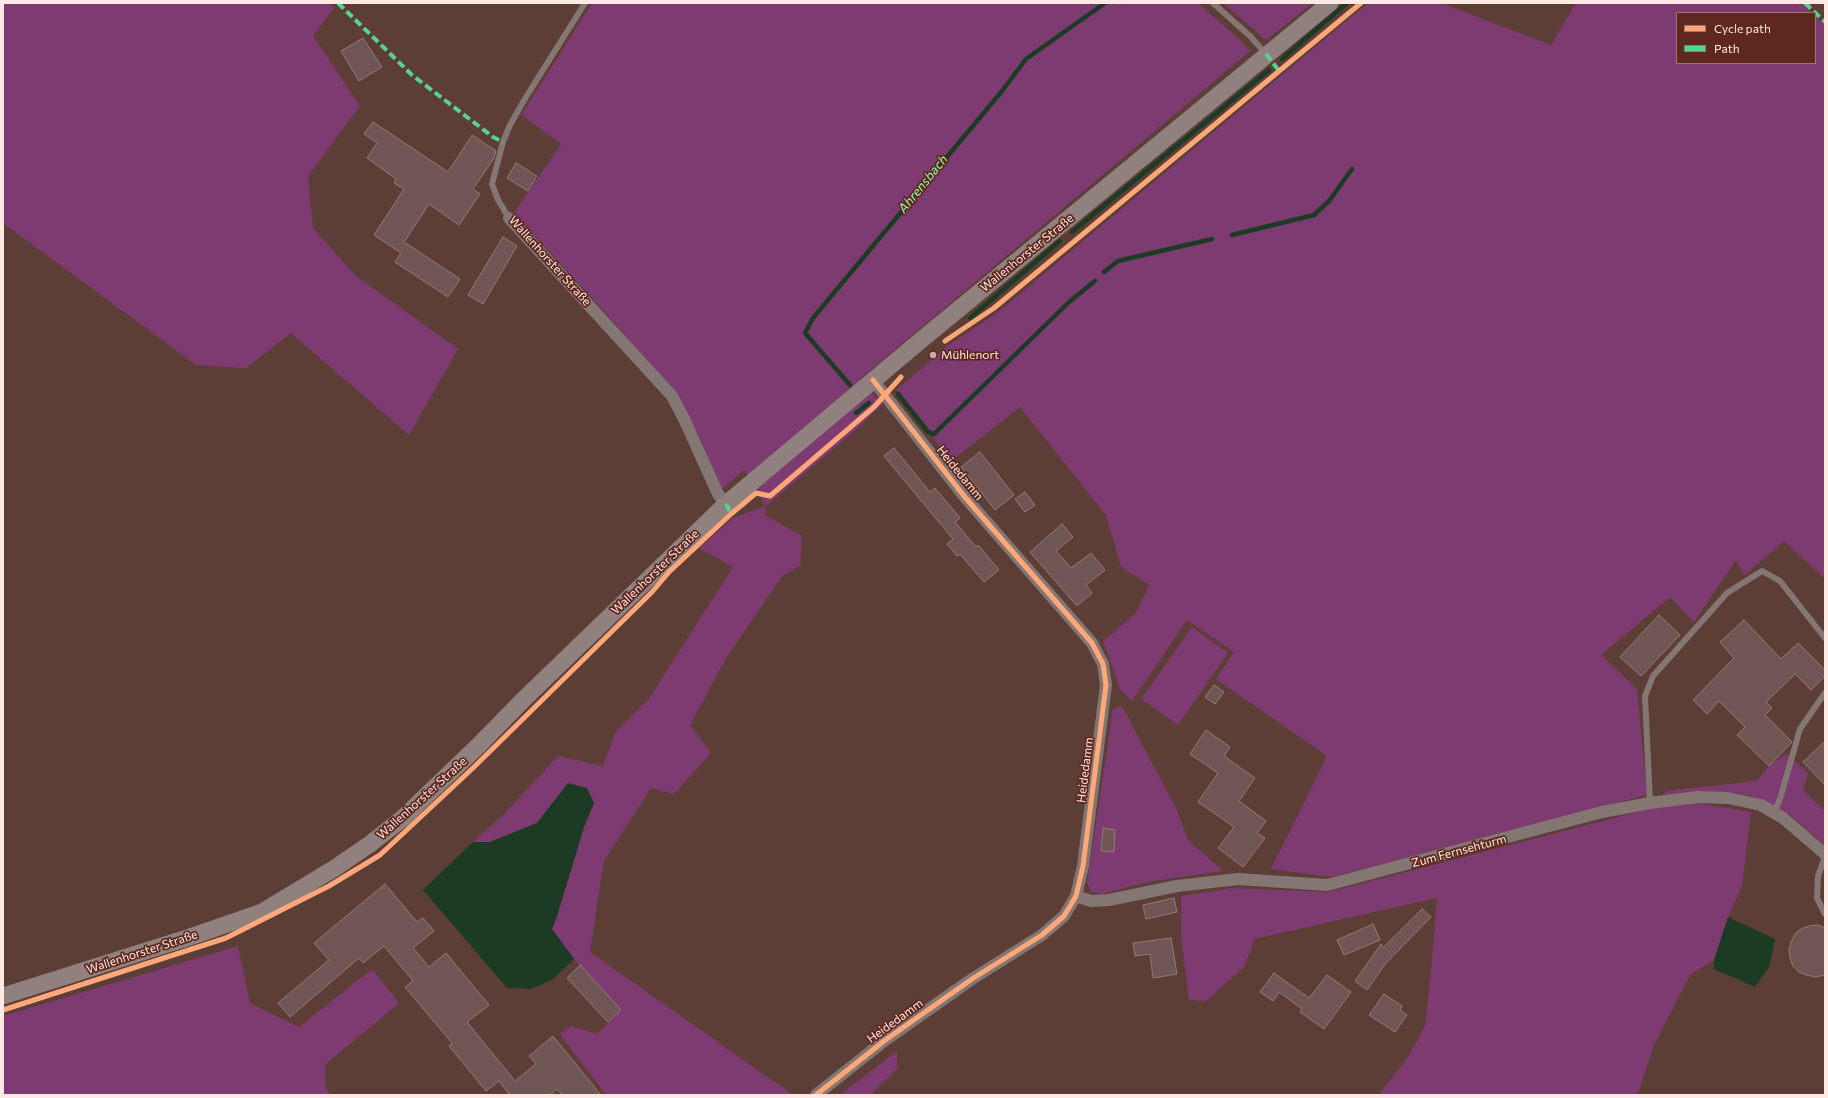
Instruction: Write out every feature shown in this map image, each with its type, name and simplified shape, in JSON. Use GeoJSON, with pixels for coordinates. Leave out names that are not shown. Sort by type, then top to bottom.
{"type":"FeatureCollection","features":[{"type":"Feature","properties":{"kind":"main road","name":"Wallenhorster Straße"},"geometry":{"type":"LineString","coordinates":[[3,996],[190,937],[262,912],[335,868],[370,844],[403,818],[726,504],[1266,54],[1330,3]]}},
{"type":"Feature","properties":{"kind":"street","name":"Wallenhorster Straße"},"geometry":{"type":"LineString","coordinates":[[510,218],[672,396],[718,494],[726,504]]}},
{"type":"Feature","properties":{"kind":"street","name":"Heidedamm"},"geometry":{"type":"LineString","coordinates":[[816,1095],[884,1041],[947,996],[1042,935],[1064,916],[1076,896],[1083,866],[1105,699],[1106,685],[1103,664],[1092,643],[964,496],[873,380]]}},
{"type":"Feature","properties":{"kind":"street","name":"Zum Fernsehturm"},"geometry":{"type":"LineString","coordinates":[[1076,896],[1090,901],[1108,900],[1177,886],[1238,879],[1327,885],[1602,812],[1650,803],[1698,797],[1728,798],[1761,805],[1783,818],[1825,854]]}},
{"type":"Feature","properties":{"kind":"lane","name":"Wallenhorster Straße"},"geometry":{"type":"LineString","coordinates":[[510,218],[498,200],[492,184],[503,142],[510,125],[526,97],[585,3]]}},
{"type":"Feature","properties":{"kind":"lane"},"geometry":{"type":"LineString","coordinates":[[1213,3],[1250,36],[1266,54]]}},
{"type":"Feature","properties":{"kind":"lane"},"geometry":{"type":"LineString","coordinates":[[1650,803],[1645,696],[1653,676],[1727,593],[1762,571],[1780,581],[1825,638]]}},
{"type":"Feature","properties":{"kind":"lane"},"geometry":{"type":"LineString","coordinates":[[1774,812],[1780,799],[1800,729],[1825,693]]}},
{"type":"Feature","properties":{"kind":"lane"},"geometry":{"type":"LineString","coordinates":[[1825,857],[1818,876],[1816,898],[1825,914]]}},
{"type":"Feature","properties":{"kind":"shaded area"},"geometry":{"type":"Polygon","coordinates":[[[3,3],[328,3],[334,8],[313,36],[360,106],[308,176],[313,228],[355,275],[458,349],[409,435],[291,333],[246,368],[196,365],[3,223],[3,3]]]}},
{"type":"Feature","properties":{"kind":"shaded area"},"geometry":{"type":"Polygon","coordinates":[[[592,3],[1198,3],[1239,39],[1250,51],[859,380],[883,404],[852,433],[766,506],[744,470],[722,489],[695,428],[680,402],[620,329],[514,213],[561,144],[521,115],[592,3]]]}},
{"type":"Feature","properties":{"kind":"shaded area"},"geometry":{"type":"Polygon","coordinates":[[[1223,3],[1313,3],[1266,40],[1223,3]]]}},
{"type":"Feature","properties":{"kind":"shaded area"},"geometry":{"type":"Polygon","coordinates":[[[1368,3],[1441,3],[1551,45],[1576,3],[1802,3],[1811,12],[1676,12],[1676,64],[1816,64],[1816,17],[1825,26],[1825,579],[1784,541],[1745,575],[1736,560],[1694,622],[1670,597],[1601,655],[1637,689],[1647,795],[1331,877],[1271,869],[1327,756],[1216,679],[1234,652],[1187,620],[1132,701],[1120,689],[1103,641],[1136,613],[1149,585],[1121,567],[1106,515],[1020,407],[949,463],[930,431],[896,390],[946,347],[997,313],[1368,3]]]}},
{"type":"Feature","properties":{"kind":"shaded area"},"geometry":{"type":"Polygon","coordinates":[[[766,506],[765,515],[802,536],[800,566],[782,576],[725,660],[690,725],[711,753],[674,794],[651,788],[604,861],[590,952],[793,1095],[606,1095],[560,1034],[571,1026],[597,1034],[621,1010],[574,959],[552,929],[584,827],[594,803],[568,783],[537,823],[490,842],[473,842],[504,814],[558,756],[603,766],[615,733],[650,697],[733,567],[699,548],[733,518],[766,506]]]}},
{"type":"Feature","properties":{"kind":"shaded area"},"geometry":{"type":"Polygon","coordinates":[[[1192,627],[1228,653],[1178,725],[1141,699],[1192,627]]]}},
{"type":"Feature","properties":{"kind":"shaded area"},"geometry":{"type":"Polygon","coordinates":[[[1122,706],[1176,808],[1188,840],[1223,871],[1153,881],[1101,894],[1091,892],[1087,883],[1113,709],[1122,706]]]}},
{"type":"Feature","properties":{"kind":"shaded area"},"geometry":{"type":"Polygon","coordinates":[[[1787,753],[1808,774],[1803,790],[1825,811],[1825,845],[1790,815],[1758,798],[1738,793],[1662,795],[1667,791],[1756,781],[1769,766],[1787,753]]]}},
{"type":"Feature","properties":{"kind":"shaded area"},"geometry":{"type":"Polygon","coordinates":[[[568,783],[587,788],[594,803],[584,827],[552,929],[574,959],[552,980],[531,989],[507,988],[423,890],[473,842],[490,842],[537,823],[568,783]]]}},
{"type":"Feature","properties":{"kind":"shaded area"},"geometry":{"type":"Polygon","coordinates":[[[1696,803],[1751,812],[1742,885],[1728,918],[1714,960],[1690,975],[1654,1045],[1637,1095],[1378,1095],[1407,1059],[1425,1026],[1437,898],[1254,939],[1245,966],[1206,1001],[1189,1000],[1181,935],[1181,896],[1233,888],[1329,892],[1649,809],[1696,803]]]}},
{"type":"Feature","properties":{"kind":"shaded area"},"geometry":{"type":"Polygon","coordinates":[[[1728,917],[1775,939],[1769,967],[1755,987],[1714,969],[1714,960],[1728,917]]]}},
{"type":"Feature","properties":{"kind":"shaded area"},"geometry":{"type":"Polygon","coordinates":[[[238,946],[250,1003],[299,1027],[372,969],[399,1003],[325,1065],[326,1089],[331,1095],[3,1095],[3,1016],[238,946]]]}},
{"type":"Feature","properties":{"kind":"shaded area"},"geometry":{"type":"Polygon","coordinates":[[[897,1051],[897,1069],[870,1095],[840,1095],[897,1051]]]}},
{"type":"Feature","properties":{"kind":"building"},"geometry":{"type":"Polygon","coordinates":[[[363,38],[382,67],[359,81],[341,51],[363,38]]]}},
{"type":"Feature","properties":{"kind":"building"},"geometry":{"type":"Polygon","coordinates":[[[373,122],[448,172],[472,135],[496,151],[494,158],[473,189],[480,194],[459,225],[429,204],[404,242],[460,279],[448,297],[395,262],[401,253],[374,235],[404,189],[394,183],[396,179],[367,158],[377,143],[364,134],[373,122]]]}},
{"type":"Feature","properties":{"kind":"building"},"geometry":{"type":"Polygon","coordinates":[[[516,163],[537,176],[528,191],[507,178],[516,163]]]}},
{"type":"Feature","properties":{"kind":"building"},"geometry":{"type":"Polygon","coordinates":[[[503,237],[517,246],[483,304],[468,295],[503,237]]]}},
{"type":"Feature","properties":{"kind":"building"},"geometry":{"type":"Polygon","coordinates":[[[894,448],[930,492],[935,488],[960,518],[955,522],[976,547],[978,545],[999,570],[984,582],[960,554],[957,556],[947,544],[953,539],[884,456],[894,448]]]}},
{"type":"Feature","properties":{"kind":"building"},"geometry":{"type":"Polygon","coordinates":[[[980,452],[1014,495],[995,510],[961,467],[980,452]]]}},
{"type":"Feature","properties":{"kind":"building"},"geometry":{"type":"Polygon","coordinates":[[[1025,492],[1035,505],[1025,512],[1015,499],[1025,492]]]}},
{"type":"Feature","properties":{"kind":"building"},"geometry":{"type":"Polygon","coordinates":[[[1062,524],[1073,537],[1056,551],[1071,568],[1091,553],[1105,570],[1086,585],[1092,593],[1077,606],[1030,552],[1062,524]]]}},
{"type":"Feature","properties":{"kind":"building"},"geometry":{"type":"Polygon","coordinates":[[[1659,615],[1680,635],[1641,676],[1620,657],[1659,615]]]}},
{"type":"Feature","properties":{"kind":"building"},"geometry":{"type":"Polygon","coordinates":[[[1744,620],[1781,659],[1798,643],[1825,670],[1825,676],[1811,690],[1795,674],[1766,702],[1772,708],[1765,715],[1792,742],[1769,766],[1737,735],[1745,727],[1719,701],[1707,714],[1693,700],[1734,658],[1720,642],[1744,620]]]}},
{"type":"Feature","properties":{"kind":"building"},"geometry":{"type":"Polygon","coordinates":[[[1214,685],[1224,692],[1215,704],[1205,697],[1214,685]]]}},
{"type":"Feature","properties":{"kind":"building"},"geometry":{"type":"Polygon","coordinates":[[[1206,730],[1230,747],[1224,756],[1255,778],[1239,801],[1266,821],[1257,833],[1265,838],[1243,867],[1218,848],[1234,827],[1198,802],[1218,773],[1190,754],[1206,730]]]}},
{"type":"Feature","properties":{"kind":"building"},"geometry":{"type":"Polygon","coordinates":[[[1825,741],[1825,785],[1803,762],[1825,741]]]}},
{"type":"Feature","properties":{"kind":"building"},"geometry":{"type":"Polygon","coordinates":[[[1103,828],[1115,830],[1114,852],[1101,851],[1103,828]]]}},
{"type":"Feature","properties":{"kind":"building"},"geometry":{"type":"Polygon","coordinates":[[[385,884],[417,922],[423,918],[434,931],[413,948],[429,967],[446,953],[489,1005],[467,1022],[515,1081],[536,1064],[529,1056],[553,1036],[601,1095],[562,1095],[557,1089],[550,1095],[510,1095],[499,1081],[486,1091],[449,1046],[452,1043],[405,987],[413,981],[384,946],[363,963],[359,958],[290,1017],[278,1003],[329,960],[314,943],[385,884]]]}},
{"type":"Feature","properties":{"kind":"building"},"geometry":{"type":"Polygon","coordinates":[[[1174,898],[1177,912],[1146,919],[1143,905],[1174,898]]]}},
{"type":"Feature","properties":{"kind":"building"},"geometry":{"type":"Polygon","coordinates":[[[1422,909],[1431,917],[1386,963],[1367,990],[1355,981],[1381,944],[1383,948],[1422,909]]]}},
{"type":"Feature","properties":{"kind":"building"},"geometry":{"type":"Polygon","coordinates":[[[1373,924],[1380,940],[1344,955],[1337,940],[1373,924]]]}},
{"type":"Feature","properties":{"kind":"building"},"geometry":{"type":"Polygon","coordinates":[[[1818,925],[1825,928],[1825,975],[1815,977],[1799,972],[1793,966],[1789,950],[1795,934],[1801,929],[1818,925]]]}},
{"type":"Feature","properties":{"kind":"building"},"geometry":{"type":"Polygon","coordinates":[[[1171,938],[1177,974],[1153,978],[1150,954],[1135,956],[1133,943],[1171,938]]]}},
{"type":"Feature","properties":{"kind":"building"},"geometry":{"type":"Polygon","coordinates":[[[580,965],[621,1010],[608,1022],[567,978],[580,965]]]}},
{"type":"Feature","properties":{"kind":"building"},"geometry":{"type":"Polygon","coordinates":[[[1274,973],[1309,998],[1327,975],[1351,992],[1324,1029],[1300,1012],[1302,1009],[1279,992],[1273,1001],[1260,992],[1274,973]]]}},
{"type":"Feature","properties":{"kind":"building"},"geometry":{"type":"Polygon","coordinates":[[[1384,994],[1402,1006],[1400,1010],[1407,1015],[1395,1032],[1369,1015],[1384,994]]]}},
{"type":"Feature","properties":{"kind":"waterway","name":"Ahrensbach"},"geometry":{"type":"LineString","coordinates":[[850,385],[805,333],[813,318],[1002,91],[1026,59],[1105,3]]}},
{"type":"Feature","properties":{"kind":"waterway"},"geometry":{"type":"LineString","coordinates":[[1282,59],[1347,3]]}},
{"type":"Feature","properties":{"kind":"waterway"},"geometry":{"type":"LineString","coordinates":[[1072,232],[1269,70]]}},
{"type":"Feature","properties":{"kind":"waterway"},"geometry":{"type":"LineString","coordinates":[[1232,235],[1314,215],[1329,201],[1352,169]]}},
{"type":"Feature","properties":{"kind":"waterway"},"geometry":{"type":"LineString","coordinates":[[1104,272],[1118,261],[1212,239]]}},
{"type":"Feature","properties":{"kind":"waterway"},"geometry":{"type":"LineString","coordinates":[[970,318],[1060,241]]}},
{"type":"Feature","properties":{"kind":"waterway"},"geometry":{"type":"LineString","coordinates":[[898,394],[928,432],[934,434],[1069,302],[1095,281]]}},
{"type":"Feature","properties":{"kind":"waterway","name":"Ahrensbach"},"geometry":{"type":"LineString","coordinates":[[856,413],[869,403]]}},
{"type":"Feature","properties":{"kind":"marked path"},"geometry":{"type":"LineString","coordinates":[[338,3],[412,75],[493,137],[503,142]]}},
{"type":"Feature","properties":{"kind":"marked path"},"geometry":{"type":"LineString","coordinates":[[1805,3],[1814,12]]}},
{"type":"Feature","properties":{"kind":"marked path"},"geometry":{"type":"LineString","coordinates":[[1816,13],[1825,22]]}},
{"type":"Feature","properties":{"kind":"marked path"},"geometry":{"type":"LineString","coordinates":[[1266,54],[1280,72]]}},
{"type":"Feature","properties":{"kind":"marked path"},"geometry":{"type":"LineString","coordinates":[[726,504],[731,514]]}},
{"type":"Feature","properties":{"kind":"cycle path"},"geometry":{"type":"LineString","coordinates":[[945,341],[994,308],[1361,3]]}},
{"type":"Feature","properties":{"kind":"cycle path"},"geometry":{"type":"LineString","coordinates":[[3,1010],[226,938],[329,886],[380,855],[474,767],[652,592],[669,572],[731,514],[756,493],[770,496],[874,407],[901,377]]}},
{"type":"Feature","properties":{"kind":"cycle path"},"geometry":{"type":"LineString","coordinates":[[816,1095],[884,1041],[972,979],[1042,935],[1064,916],[1076,896],[1083,866],[1106,685],[1103,664],[1092,643],[964,496],[873,380]]}},
{"type":"Feature","properties":{"kind":"place","name":"Mühlenort"},"geometry":{"type":"Point","coordinates":[933,355]}}]}
